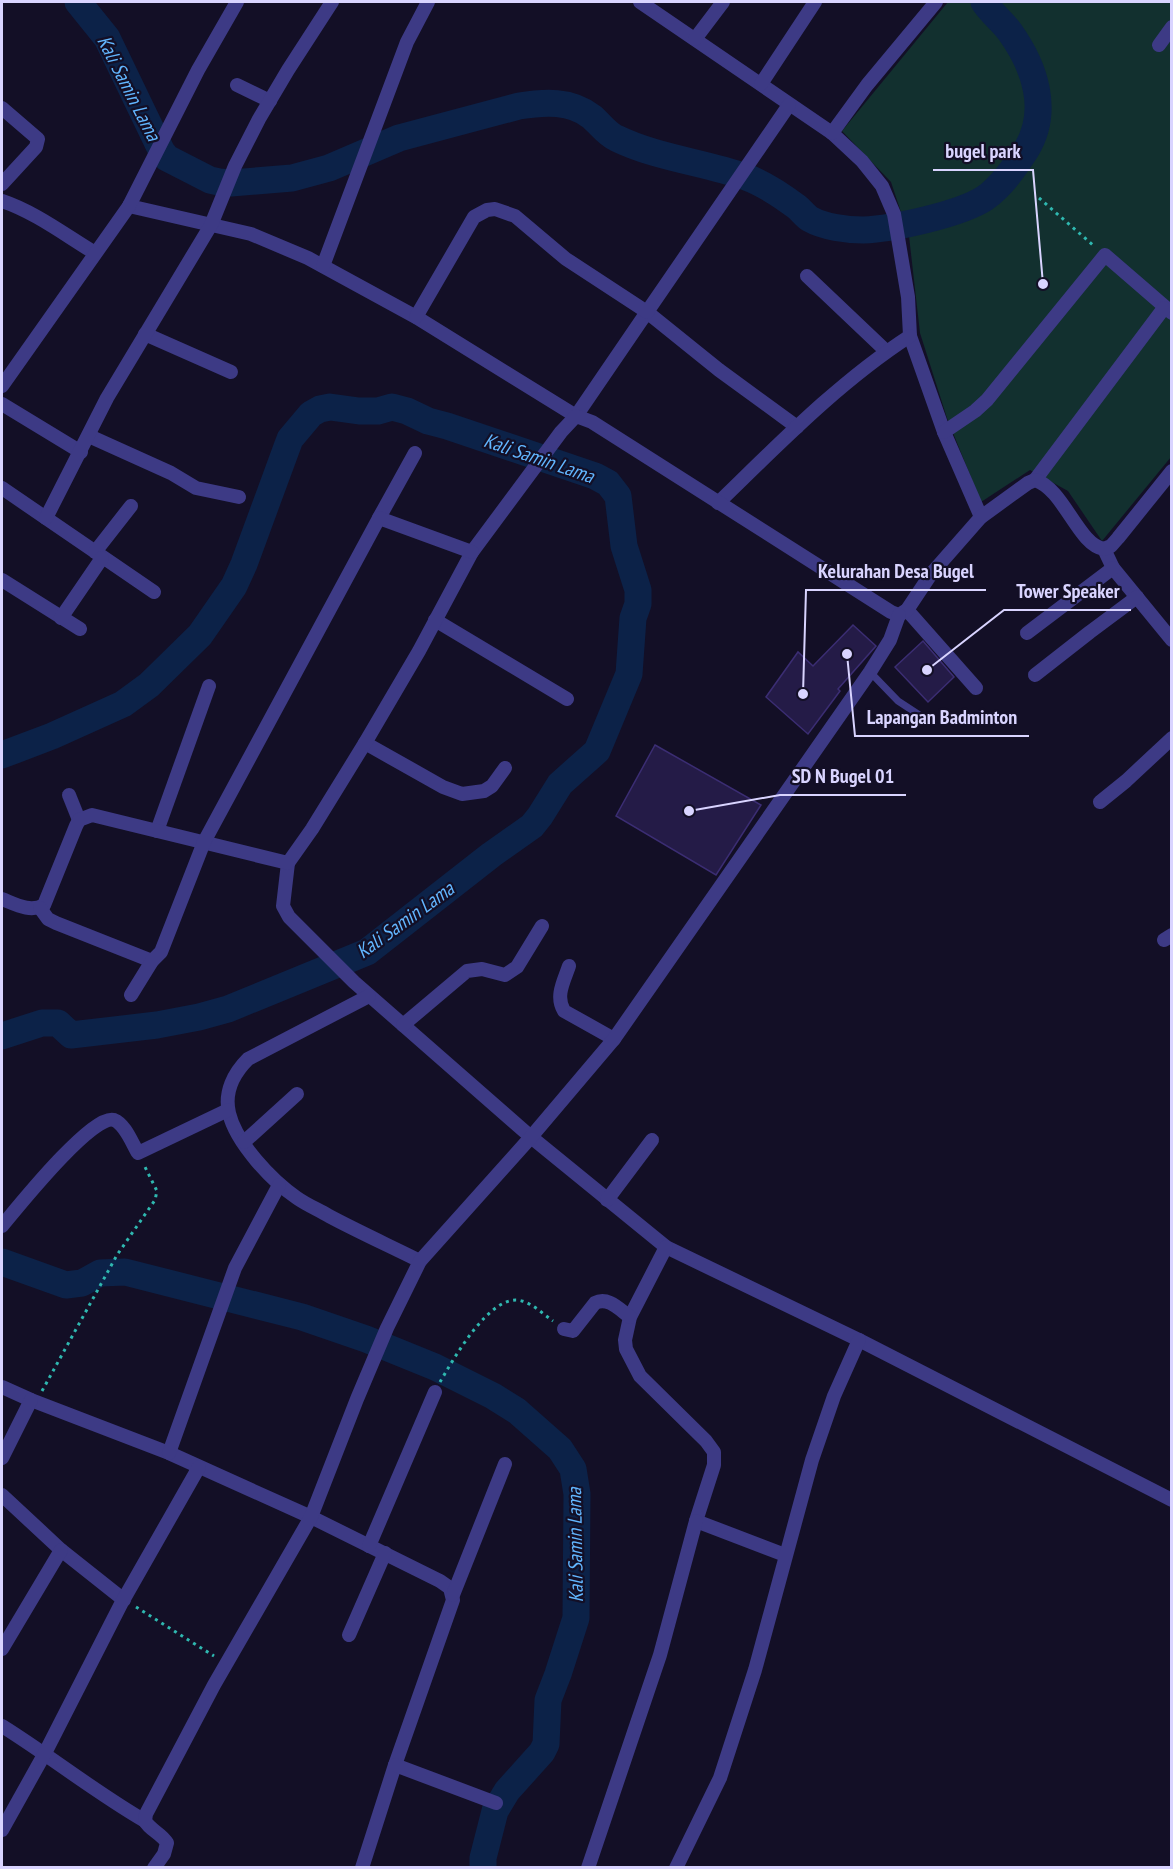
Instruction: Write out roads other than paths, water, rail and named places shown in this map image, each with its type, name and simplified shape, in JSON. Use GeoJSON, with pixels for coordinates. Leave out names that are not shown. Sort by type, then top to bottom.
{"type":"FeatureCollection","features":[{"type":"Feature","properties":{"kind":"street"},"geometry":{"type":"LineString","coordinates":[[2,386],[129,206],[198,70],[237,2]]}},
{"type":"Feature","properties":{"kind":"street"},"geometry":{"type":"LineString","coordinates":[[46,518],[107,398],[211,225],[235,166],[270,102],[332,2]]}},
{"type":"Feature","properties":{"kind":"street"},"geometry":{"type":"LineString","coordinates":[[323,266],[407,42],[428,2]]}},
{"type":"Feature","properties":{"kind":"street"},"geometry":{"type":"LineString","coordinates":[[640,2],[832,133],[862,161],[882,186],[894,214],[908,297],[910,336],[944,432],[981,517]]}},
{"type":"Feature","properties":{"kind":"street"},"geometry":{"type":"LineString","coordinates":[[695,39],[723,2]]}},
{"type":"Feature","properties":{"kind":"street"},"geometry":{"type":"LineString","coordinates":[[761,84],[815,2]]}},
{"type":"Feature","properties":{"kind":"street"},"geometry":{"type":"LineString","coordinates":[[832,133],[867,85],[936,2]]}},
{"type":"Feature","properties":{"kind":"street"},"geometry":{"type":"LineString","coordinates":[[1159,45],[1172,27]]}},
{"type":"Feature","properties":{"kind":"street"},"geometry":{"type":"LineString","coordinates":[[237,85],[270,102]]}},
{"type":"Feature","properties":{"kind":"street"},"geometry":{"type":"LineString","coordinates":[[789,105],[576,416],[561,432],[472,552],[365,743],[312,829],[288,863],[283,897],[285,912],[369,996],[531,1137],[666,1247],[859,1340],[1172,1500]]}},
{"type":"Feature","properties":{"kind":"street"},"geometry":{"type":"LineString","coordinates":[[2,108],[38,139],[36,147],[2,184]]}},
{"type":"Feature","properties":{"kind":"street"},"geometry":{"type":"LineString","coordinates":[[2,201],[44,221],[95,253]]}},
{"type":"Feature","properties":{"kind":"street"},"geometry":{"type":"LineString","coordinates":[[129,206],[251,234],[323,266],[416,317],[576,416],[592,422],[891,612],[903,612],[976,687]]}},
{"type":"Feature","properties":{"kind":"street"},"geometry":{"type":"LineString","coordinates":[[416,317],[474,217],[487,210],[495,209],[515,216],[566,259],[647,312],[719,370],[797,427]]}},
{"type":"Feature","properties":{"kind":"street"},"geometry":{"type":"LineString","coordinates":[[145,1821],[157,1790],[226,1664],[311,1517],[382,1338],[420,1261],[531,1137],[614,1039],[870,672],[890,640],[903,612],[931,574],[981,517],[1021,487],[1035,480],[1168,311],[1105,255],[987,400],[944,432]]}},
{"type":"Feature","properties":{"kind":"street"},"geometry":{"type":"LineString","coordinates":[[807,276],[886,351]]}},
{"type":"Feature","properties":{"kind":"street"},"geometry":{"type":"LineString","coordinates":[[145,334],[231,372]]}},
{"type":"Feature","properties":{"kind":"street"},"geometry":{"type":"LineString","coordinates":[[718,503],[797,427],[886,351],[910,336]]}},
{"type":"Feature","properties":{"kind":"street"},"geometry":{"type":"LineString","coordinates":[[2,404],[81,452]]}},
{"type":"Feature","properties":{"kind":"street"},"geometry":{"type":"LineString","coordinates":[[89,436],[171,473],[196,488],[239,497]]}},
{"type":"Feature","properties":{"kind":"street"},"geometry":{"type":"LineString","coordinates":[[131,995],[152,961],[161,952],[204,842],[415,453]]}},
{"type":"Feature","properties":{"kind":"street"},"geometry":{"type":"LineString","coordinates":[[1104,549],[1118,538],[1171,472]]}},
{"type":"Feature","properties":{"kind":"street"},"geometry":{"type":"LineString","coordinates":[[1035,480],[1054,494],[1089,540],[1104,549],[1113,568],[1172,640]]}},
{"type":"Feature","properties":{"kind":"street"},"geometry":{"type":"LineString","coordinates":[[2,488],[153,592]]}},
{"type":"Feature","properties":{"kind":"street"},"geometry":{"type":"LineString","coordinates":[[61,618],[131,506]]}},
{"type":"Feature","properties":{"kind":"street"},"geometry":{"type":"LineString","coordinates":[[379,518],[472,552]]}},
{"type":"Feature","properties":{"kind":"street"},"geometry":{"type":"LineString","coordinates":[[1027,633],[1113,568]]}},
{"type":"Feature","properties":{"kind":"street"},"geometry":{"type":"LineString","coordinates":[[2,580],[80,629]]}},
{"type":"Feature","properties":{"kind":"street"},"geometry":{"type":"LineString","coordinates":[[1035,675],[1137,597]]}},
{"type":"Feature","properties":{"kind":"street"},"geometry":{"type":"LineString","coordinates":[[435,620],[567,699]]}},
{"type":"Feature","properties":{"kind":"street"},"geometry":{"type":"LineString","coordinates":[[157,831],[209,686]]}},
{"type":"Feature","properties":{"kind":"street"},"geometry":{"type":"LineString","coordinates":[[1100,802],[1172,738]]}},
{"type":"Feature","properties":{"kind":"street"},"geometry":{"type":"LineString","coordinates":[[365,743],[443,787],[462,794],[484,791],[492,786],[505,768]]}},
{"type":"Feature","properties":{"kind":"street"},"geometry":{"type":"LineString","coordinates":[[2,899],[28,909],[40,908],[48,900],[79,820],[69,795]]}},
{"type":"Feature","properties":{"kind":"street"},"geometry":{"type":"LineString","coordinates":[[79,820],[92,815],[288,863]]}},
{"type":"Feature","properties":{"kind":"street"},"geometry":{"type":"LineString","coordinates":[[40,908],[48,919],[56,923],[152,961]]}},
{"type":"Feature","properties":{"kind":"street"},"geometry":{"type":"LineString","coordinates":[[403,1025],[467,971],[482,969],[505,975],[512,971],[517,967],[542,926]]}},
{"type":"Feature","properties":{"kind":"street"},"geometry":{"type":"LineString","coordinates":[[569,966],[560,991],[561,1006],[564,1011],[614,1039]]}},
{"type":"Feature","properties":{"kind":"street"},"geometry":{"type":"LineString","coordinates":[[369,996],[248,1059],[237,1069],[232,1079],[228,1110],[232,1123],[259,1163],[279,1185],[298,1200],[420,1261]]}},
{"type":"Feature","properties":{"kind":"street"},"geometry":{"type":"LineString","coordinates":[[244,1142],[297,1094]]}},
{"type":"Feature","properties":{"kind":"street"},"geometry":{"type":"LineString","coordinates":[[2,1226],[58,1160],[98,1124],[114,1120],[121,1125],[138,1153],[228,1110]]}},
{"type":"Feature","properties":{"kind":"street"},"geometry":{"type":"LineString","coordinates":[[607,1200],[652,1140]]}},
{"type":"Feature","properties":{"kind":"street"},"geometry":{"type":"LineString","coordinates":[[169,1452],[235,1268],[279,1185]]}},
{"type":"Feature","properties":{"kind":"street"},"geometry":{"type":"LineString","coordinates":[[588,1868],[660,1654],[696,1521],[714,1465],[714,1452],[706,1441],[640,1376],[626,1349],[630,1317],[666,1247]]}},
{"type":"Feature","properties":{"kind":"street"},"geometry":{"type":"LineString","coordinates":[[564,1329],[573,1331],[595,1303],[600,1300],[608,1301],[630,1317]]}},
{"type":"Feature","properties":{"kind":"street"},"geometry":{"type":"LineString","coordinates":[[676,1868],[720,1778],[755,1670],[785,1555],[822,1430],[859,1340]]}},
{"type":"Feature","properties":{"kind":"street"},"geometry":{"type":"LineString","coordinates":[[2,1387],[169,1452],[311,1517],[440,1581],[450,1588],[453,1595]]}},
{"type":"Feature","properties":{"kind":"street"},"geometry":{"type":"LineString","coordinates":[[369,1546],[435,1392]]}},
{"type":"Feature","properties":{"kind":"street"},"geometry":{"type":"LineString","coordinates":[[2,1458],[34,1401]]}},
{"type":"Feature","properties":{"kind":"street"},"geometry":{"type":"LineString","coordinates":[[362,1868],[395,1765],[451,1607],[453,1595],[505,1464]]}},
{"type":"Feature","properties":{"kind":"street"},"geometry":{"type":"LineString","coordinates":[[2,1830],[45,1753],[124,1600],[199,1467]]}},
{"type":"Feature","properties":{"kind":"street"},"geometry":{"type":"LineString","coordinates":[[2,1495],[61,1550],[124,1600]]}},
{"type":"Feature","properties":{"kind":"street"},"geometry":{"type":"LineString","coordinates":[[696,1521],[785,1555]]}},
{"type":"Feature","properties":{"kind":"street"},"geometry":{"type":"LineString","coordinates":[[2,1649],[61,1550]]}},
{"type":"Feature","properties":{"kind":"street"},"geometry":{"type":"LineString","coordinates":[[349,1635],[385,1553]]}},
{"type":"Feature","properties":{"kind":"street"},"geometry":{"type":"LineString","coordinates":[[2,1726],[45,1753],[102,1796],[145,1821],[166,1843],[164,1854],[154,1868]]}},
{"type":"Feature","properties":{"kind":"street"},"geometry":{"type":"LineString","coordinates":[[395,1765],[496,1803]]}},
{"type":"Feature","properties":{"kind":"lane"},"geometry":{"type":"LineString","coordinates":[[870,672],[898,701],[927,720]]}},
{"type":"Feature","properties":{"kind":"waterway","name":"Kali Samin Lama"},"geometry":{"type":"LineString","coordinates":[[78,2],[107,38],[162,152],[167,158],[210,180],[231,183],[292,178],[329,168],[399,138],[519,106],[557,104],[584,111],[613,136],[632,145],[753,180],[779,194],[816,222],[836,228],[863,230],[926,220],[974,204],[997,188],[1026,150],[1037,120],[1038,105],[1032,74],[1010,32],[984,2]]}},
{"type":"Feature","properties":{"kind":"waterway","name":"Kali Samin Lama"},"geometry":{"type":"LineString","coordinates":[[2,755],[52,736],[123,704],[149,685],[200,635],[234,586],[290,439],[311,414],[320,409],[330,407],[378,411],[392,407],[407,411],[428,421],[595,476],[608,483],[618,496],[624,546],[638,590],[638,604],[633,618],[629,674],[597,751],[560,784],[532,826],[491,855],[367,952],[228,1009],[157,1025],[71,1035],[58,1023],[42,1023],[2,1036]]}},
{"type":"Feature","properties":{"kind":"waterway","name":"Kali Samin Lama"},"geometry":{"type":"LineString","coordinates":[[2,1262],[66,1285],[82,1283],[100,1273],[125,1272],[302,1317],[366,1339],[435,1367],[493,1396],[517,1411],[560,1449],[573,1469],[577,1494],[576,1618],[548,1700],[546,1744],[542,1752],[507,1791],[495,1811],[483,1858],[483,1868]]}},
{"type":"Feature","properties":{"kind":"place","name":"bugel park"},"geometry":{"type":"Point","coordinates":[1043,284]}},
{"type":"Feature","properties":{"kind":"place","name":"Lapangan Badminton"},"geometry":{"type":"Point","coordinates":[847,654]}},
{"type":"Feature","properties":{"kind":"place","name":"Tower Speaker"},"geometry":{"type":"Point","coordinates":[927,670]}},
{"type":"Feature","properties":{"kind":"place","name":"Kelurahan Desa Bugel"},"geometry":{"type":"Point","coordinates":[803,694]}},
{"type":"Feature","properties":{"kind":"place","name":"SD N Bugel 01"},"geometry":{"type":"Point","coordinates":[689,811]}}]}
